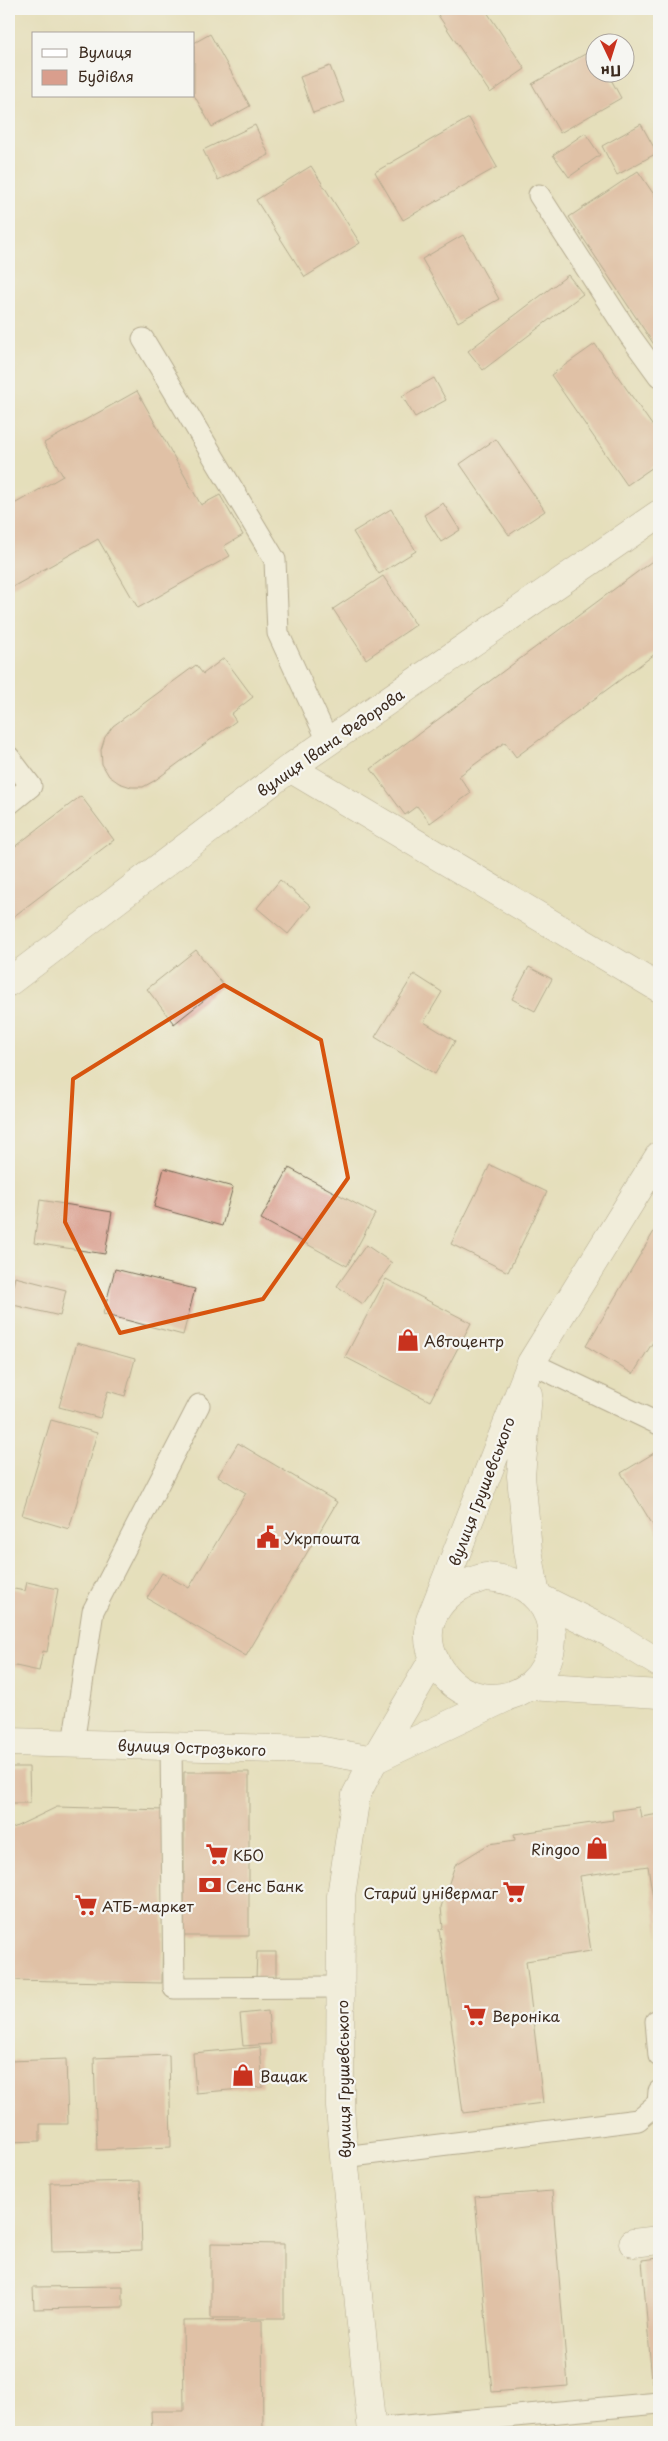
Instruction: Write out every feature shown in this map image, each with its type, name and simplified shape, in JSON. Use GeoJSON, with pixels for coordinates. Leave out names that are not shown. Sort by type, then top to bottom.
{"type":"FeatureCollection","features":[{"type":"Feature","properties":{"kind":"main road","name":"вулиця Івана Федорова"},"geometry":{"type":"LineString","coordinates":[[9,982],[290,768],[659,514]]}},
{"type":"Feature","properties":{"kind":"main road"},"geometry":{"type":"LineString","coordinates":[[290,768],[659,988]]}},
{"type":"Feature","properties":{"kind":"main road","name":"вулиця Грушевського"},"geometry":{"type":"LineString","coordinates":[[430,1620],[531,1363],[659,1156]]}},
{"type":"Feature","properties":{"kind":"main road","name":"вулиця Грушевського"},"geometry":{"type":"LineString","coordinates":[[531,1363],[521,1476],[528,1550],[536,1596]]}},
{"type":"Feature","properties":{"kind":"main road"},"geometry":{"type":"LineString","coordinates":[[659,1663],[610,1633],[536,1596],[522,1584],[504,1578],[486,1577],[468,1581],[452,1590],[430,1620],[430,1639],[434,1658],[443,1674],[456,1687],[473,1696],[492,1698],[519,1691],[659,1694]]}},
{"type":"Feature","properties":{"kind":"main road"},"geometry":{"type":"LineString","coordinates":[[374,1760],[519,1691],[542,1671],[550,1652],[552,1632],[547,1613],[536,1596]]}},
{"type":"Feature","properties":{"kind":"main road","name":"вулиця Грушевського"},"geometry":{"type":"LineString","coordinates":[[372,2431],[340,2107],[343,1887],[356,1795],[374,1760],[434,1658]]}},
{"type":"Feature","properties":{"kind":"main road","name":"вулиця Острозького"},"geometry":{"type":"LineString","coordinates":[[9,1742],[318,1750],[374,1760]]}},
{"type":"Feature","properties":{"kind":"lane"},"geometry":{"type":"LineString","coordinates":[[538,195],[630,336],[659,376]]}},
{"type":"Feature","properties":{"kind":"lane"},"geometry":{"type":"LineString","coordinates":[[143,339],[275,560],[278,633],[328,741]]}},
{"type":"Feature","properties":{"kind":"lane"},"geometry":{"type":"LineString","coordinates":[[9,758],[31,786],[9,804]]}},
{"type":"Feature","properties":{"kind":"lane"},"geometry":{"type":"LineString","coordinates":[[531,1363],[659,1424]]}},
{"type":"Feature","properties":{"kind":"lane"},"geometry":{"type":"LineString","coordinates":[[72,1744],[93,1611],[199,1405]]}},
{"type":"Feature","properties":{"kind":"lane"},"geometry":{"type":"LineString","coordinates":[[171,1746],[174,1988],[341,1987]]}},
{"type":"Feature","properties":{"kind":"lane"},"geometry":{"type":"LineString","coordinates":[[659,2020],[656,2021],[659,2056]]}},
{"type":"Feature","properties":{"kind":"lane"},"geometry":{"type":"LineString","coordinates":[[344,2157],[638,2120],[658,2104],[659,2091]]}},
{"type":"Feature","properties":{"kind":"lane"},"geometry":{"type":"LineString","coordinates":[[372,2431],[659,2403]]}},
{"type":"Feature","properties":{"kind":"highlighted area"},"geometry":{"type":"Polygon","coordinates":[[[224,985],[321,1040],[348,1178],[263,1299],[120,1333],[65,1222],[73,1079],[224,985]]]}},
{"type":"Feature","properties":{"kind":"building"},"geometry":{"type":"Polygon","coordinates":[[[448,9],[485,9],[525,69],[490,93],[438,15],[448,9]]]}},
{"type":"Feature","properties":{"kind":"building"},"geometry":{"type":"Polygon","coordinates":[[[210,34],[250,106],[212,127],[195,97],[195,42],[210,34]]]}},
{"type":"Feature","properties":{"kind":"building"},"geometry":{"type":"Polygon","coordinates":[[[586,54],[586,82],[612,82],[621,98],[560,133],[532,84],[586,54]]]}},
{"type":"Feature","properties":{"kind":"building"},"geometry":{"type":"Polygon","coordinates":[[[330,66],[344,102],[313,113],[300,77],[330,66]]]}},
{"type":"Feature","properties":{"kind":"building"},"geometry":{"type":"Polygon","coordinates":[[[469,118],[497,167],[403,220],[375,172],[469,118]]]}},
{"type":"Feature","properties":{"kind":"building"},"geometry":{"type":"Polygon","coordinates":[[[641,124],[657,153],[617,175],[602,146],[641,124]]]}},
{"type":"Feature","properties":{"kind":"building"},"geometry":{"type":"Polygon","coordinates":[[[255,125],[269,155],[218,180],[203,150],[255,125]]]}},
{"type":"Feature","properties":{"kind":"building"},"geometry":{"type":"Polygon","coordinates":[[[585,133],[600,155],[569,177],[553,155],[585,133]]]}},
{"type":"Feature","properties":{"kind":"building"},"geometry":{"type":"Polygon","coordinates":[[[311,166],[360,243],[305,277],[256,200],[311,166]]]}},
{"type":"Feature","properties":{"kind":"building"},"geometry":{"type":"Polygon","coordinates":[[[638,171],[659,202],[659,352],[569,217],[638,171]]]}},
{"type":"Feature","properties":{"kind":"building"},"geometry":{"type":"Polygon","coordinates":[[[463,235],[499,299],[458,322],[422,259],[463,235]]]}},
{"type":"Feature","properties":{"kind":"building"},"geometry":{"type":"Polygon","coordinates":[[[568,275],[583,294],[483,370],[468,351],[568,275]]]}},
{"type":"Feature","properties":{"kind":"building"},"geometry":{"type":"Polygon","coordinates":[[[595,344],[659,435],[659,463],[627,485],[551,375],[595,344]]]}},
{"type":"Feature","properties":{"kind":"building"},"geometry":{"type":"Polygon","coordinates":[[[434,378],[446,400],[415,417],[402,396],[434,378]]]}},
{"type":"Feature","properties":{"kind":"building"},"geometry":{"type":"Polygon","coordinates":[[[137,391],[201,505],[220,495],[243,535],[224,546],[230,556],[138,608],[98,539],[9,589],[9,507],[63,476],[44,443],[137,391]]]}},
{"type":"Feature","properties":{"kind":"building"},"geometry":{"type":"Polygon","coordinates":[[[496,439],[545,511],[509,535],[460,464],[496,439]]]}},
{"type":"Feature","properties":{"kind":"building"},"geometry":{"type":"Polygon","coordinates":[[[443,503],[460,530],[441,542],[424,515],[443,503]]]}},
{"type":"Feature","properties":{"kind":"building"},"geometry":{"type":"Polygon","coordinates":[[[391,509],[416,551],[379,574],[353,532],[391,509]]]}},
{"type":"Feature","properties":{"kind":"building"},"geometry":{"type":"Polygon","coordinates":[[[659,556],[659,651],[516,757],[505,742],[459,776],[471,793],[430,823],[417,806],[405,815],[371,769],[659,556]]]}},
{"type":"Feature","properties":{"kind":"building"},"geometry":{"type":"Polygon","coordinates":[[[383,576],[416,625],[366,659],[333,609],[383,576]]]}},
{"type":"Feature","properties":{"kind":"building"},"geometry":{"type":"Polygon","coordinates":[[[224,658],[253,697],[231,714],[236,721],[143,787],[131,787],[119,783],[109,776],[102,764],[101,750],[105,737],[113,726],[196,665],[203,674],[224,658]]]}},
{"type":"Feature","properties":{"kind":"building"},"geometry":{"type":"Polygon","coordinates":[[[81,796],[114,840],[9,920],[9,851],[81,796]]]}},
{"type":"Feature","properties":{"kind":"building"},"geometry":{"type":"Polygon","coordinates":[[[280,880],[311,906],[288,934],[257,908],[280,880]]]}},
{"type":"Feature","properties":{"kind":"building"},"geometry":{"type":"Polygon","coordinates":[[[196,950],[223,985],[174,1024],[147,989],[196,950]]]}},
{"type":"Feature","properties":{"kind":"building"},"geometry":{"type":"Polygon","coordinates":[[[529,967],[552,979],[535,1011],[512,999],[529,967]]]}},
{"type":"Feature","properties":{"kind":"building"},"geometry":{"type":"Polygon","coordinates":[[[414,974],[442,992],[424,1022],[455,1041],[435,1074],[375,1037],[414,974]]]}},
{"type":"Feature","properties":{"kind":"building"},"geometry":{"type":"Polygon","coordinates":[[[490,1165],[547,1192],[508,1272],[451,1244],[490,1165]]]}},
{"type":"Feature","properties":{"kind":"building"},"geometry":{"type":"Polygon","coordinates":[[[164,1168],[233,1187],[222,1226],[154,1207],[164,1168]]]}},
{"type":"Feature","properties":{"kind":"building"},"geometry":{"type":"Polygon","coordinates":[[[289,1168],[375,1214],[347,1266],[261,1219],[289,1168]]]}},
{"type":"Feature","properties":{"kind":"building"},"geometry":{"type":"Polygon","coordinates":[[[40,1200],[112,1212],[105,1254],[34,1243],[40,1200]]]}},
{"type":"Feature","properties":{"kind":"building"},"geometry":{"type":"Polygon","coordinates":[[[659,1223],[659,1346],[653,1342],[633,1374],[586,1346],[659,1223]]]}},
{"type":"Feature","properties":{"kind":"building"},"geometry":{"type":"Polygon","coordinates":[[[366,1245],[392,1263],[363,1304],[337,1286],[366,1245]]]}},
{"type":"Feature","properties":{"kind":"building"},"geometry":{"type":"Polygon","coordinates":[[[115,1269],[195,1289],[183,1335],[103,1314],[115,1269]]]}},
{"type":"Feature","properties":{"kind":"building"},"geometry":{"type":"Polygon","coordinates":[[[15,1277],[66,1290],[60,1316],[9,1304],[15,1277]]]}},
{"type":"Feature","properties":{"kind":"building","name":"Автоцентр"},"geometry":{"type":"Polygon","coordinates":[[[386,1279],[471,1323],[430,1401],[345,1357],[386,1279]]]}},
{"type":"Feature","properties":{"kind":"building"},"geometry":{"type":"Polygon","coordinates":[[[77,1343],[135,1359],[125,1396],[108,1391],[100,1418],[59,1407],[77,1343]]]}},
{"type":"Feature","properties":{"kind":"building"},"geometry":{"type":"Polygon","coordinates":[[[51,1420],[97,1433],[69,1529],[22,1515],[51,1420]]]}},
{"type":"Feature","properties":{"kind":"building","name":"Укрпошта"},"geometry":{"type":"Polygon","coordinates":[[[238,1443],[337,1502],[246,1656],[147,1598],[162,1573],[189,1588],[246,1493],[218,1476],[238,1443]]]}},
{"type":"Feature","properties":{"kind":"building"},"geometry":{"type":"Polygon","coordinates":[[[659,1450],[659,1535],[621,1473],[659,1450]]]}},
{"type":"Feature","properties":{"kind":"building"},"geometry":{"type":"Polygon","coordinates":[[[27,1582],[58,1589],[47,1652],[43,1651],[39,1671],[11,1665],[12,1662],[9,1661],[9,1588],[25,1591],[27,1582]]]}},
{"type":"Feature","properties":{"kind":"building"},"geometry":{"type":"Polygon","coordinates":[[[9,1767],[29,1767],[30,1803],[9,1803],[9,1767]]]}},
{"type":"Feature","properties":{"kind":"building","name":"КБО"},"geometry":{"type":"Polygon","coordinates":[[[184,1772],[249,1772],[249,1936],[184,1936],[184,1772]]]}},
{"type":"Feature","properties":{"kind":"building","name":"АТБ-маркет"},"geometry":{"type":"Polygon","coordinates":[[[57,1807],[165,1810],[162,1983],[9,1980],[9,1830],[57,1807]]]}},
{"type":"Feature","properties":{"kind":"building"},"geometry":{"type":"Polygon","coordinates":[[[639,1807],[641,1817],[659,1814],[659,1938],[648,1866],[580,1876],[591,1951],[526,1961],[543,2103],[463,2113],[439,1929],[443,1928],[441,1907],[455,1865],[489,1844],[515,1840],[514,1834],[613,1820],[612,1811],[639,1807]]]}},
{"type":"Feature","properties":{"kind":"building"},"geometry":{"type":"Polygon","coordinates":[[[257,1952],[276,1952],[276,1978],[256,1978],[257,1952]]]}},
{"type":"Feature","properties":{"kind":"building"},"geometry":{"type":"Polygon","coordinates":[[[268,2011],[271,2044],[243,2046],[240,2014],[268,2011]]]}},
{"type":"Feature","properties":{"kind":"building"},"geometry":{"type":"Polygon","coordinates":[[[260,2047],[263,2087],[196,2093],[193,2053],[260,2047]]]}},
{"type":"Feature","properties":{"kind":"building"},"geometry":{"type":"Polygon","coordinates":[[[169,2055],[171,2147],[97,2150],[94,2058],[169,2055]]]}},
{"type":"Feature","properties":{"kind":"building"},"geometry":{"type":"Polygon","coordinates":[[[66,2059],[68,2124],[40,2124],[40,2141],[9,2142],[9,2061],[66,2059]]]}},
{"type":"Feature","properties":{"kind":"building"},"geometry":{"type":"Polygon","coordinates":[[[140,2181],[142,2250],[52,2252],[50,2183],[140,2181]]]}},
{"type":"Feature","properties":{"kind":"building"},"geometry":{"type":"Polygon","coordinates":[[[552,2191],[568,2386],[492,2392],[475,2197],[552,2191]]]}},
{"type":"Feature","properties":{"kind":"building"},"geometry":{"type":"Polygon","coordinates":[[[211,2243],[284,2244],[284,2318],[211,2318],[211,2243]]]}},
{"type":"Feature","properties":{"kind":"building"},"geometry":{"type":"Polygon","coordinates":[[[659,2258],[659,2381],[652,2382],[642,2260],[659,2258]]]}},
{"type":"Feature","properties":{"kind":"building"},"geometry":{"type":"Polygon","coordinates":[[[123,2286],[123,2307],[34,2309],[33,2287],[123,2286]]]}},
{"type":"Feature","properties":{"kind":"building"},"geometry":{"type":"Polygon","coordinates":[[[262,2320],[263,2432],[152,2432],[151,2411],[184,2411],[183,2321],[262,2320]]]}},
{"type":"Feature","properties":{"kind":"place","name":"Автоцентр"},"geometry":{"type":"Point","coordinates":[408,1340]}},
{"type":"Feature","properties":{"kind":"place","name":"Укрпошта"},"geometry":{"type":"Point","coordinates":[268,1537]}},
{"type":"Feature","properties":{"kind":"place","name":"Ringoo"},"geometry":{"type":"Point","coordinates":[597,1848]}},
{"type":"Feature","properties":{"kind":"place","name":"КБО"},"geometry":{"type":"Point","coordinates":[217,1854]}},
{"type":"Feature","properties":{"kind":"place","name":"Сенс Банк"},"geometry":{"type":"Point","coordinates":[210,1885]}},
{"type":"Feature","properties":{"kind":"place","name":"Старий універмаг"},"geometry":{"type":"Point","coordinates":[514,1892]}},
{"type":"Feature","properties":{"kind":"place","name":"АТБ-маркет"},"geometry":{"type":"Point","coordinates":[86,1905]}},
{"type":"Feature","properties":{"kind":"place","name":"Вероніка"},"geometry":{"type":"Point","coordinates":[475,2015]}},
{"type":"Feature","properties":{"kind":"place","name":"Вацак"},"geometry":{"type":"Point","coordinates":[243,2075]}}]}
